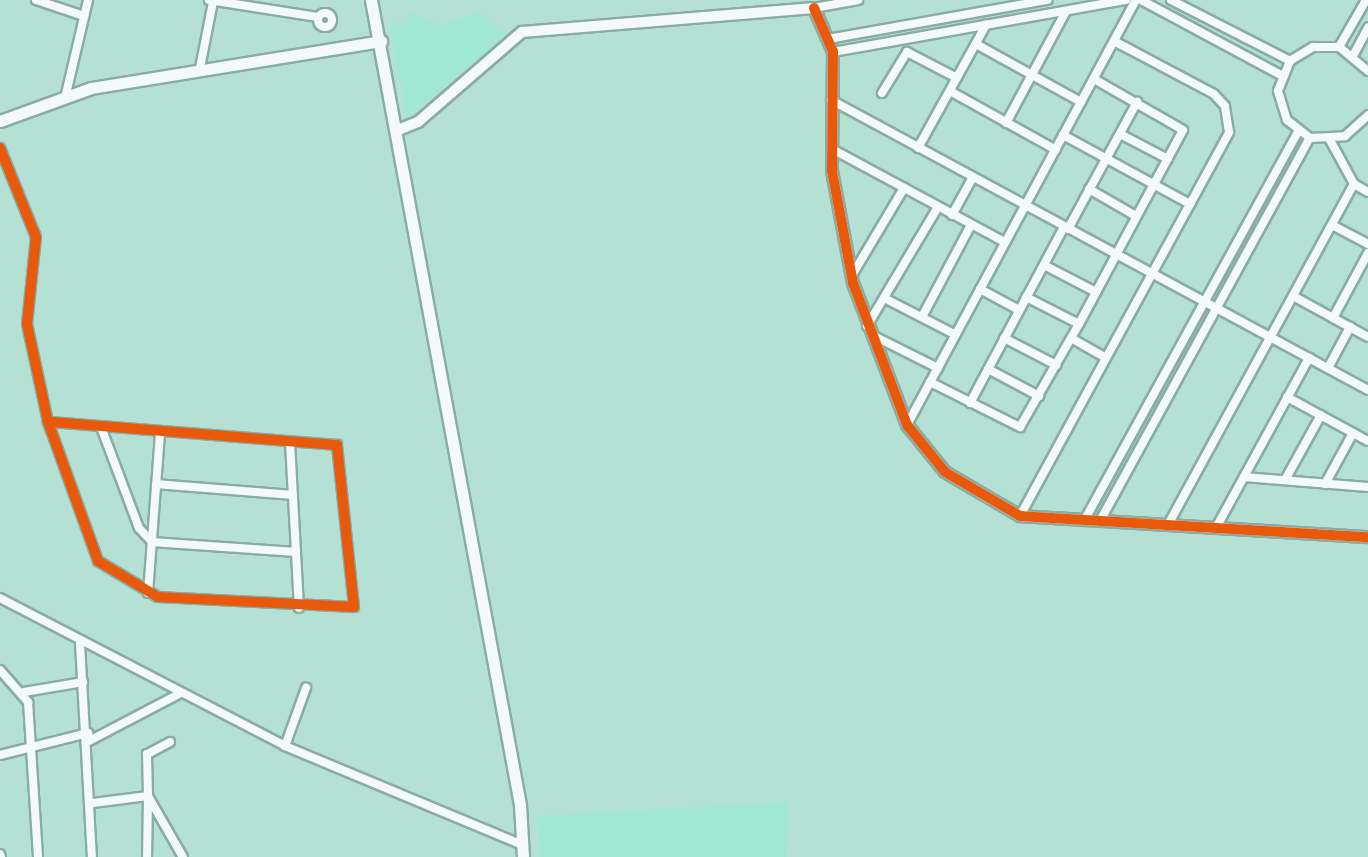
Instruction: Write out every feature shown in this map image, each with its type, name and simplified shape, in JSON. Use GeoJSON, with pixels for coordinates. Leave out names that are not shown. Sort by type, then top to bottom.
{"type":"FeatureCollection","features":[{"type":"Feature","properties":{"kind":"main road"},"geometry":{"type":"LineString","coordinates":[[371,0],[398,130],[523,851]]}},
{"type":"Feature","properties":{"kind":"main road"},"geometry":{"type":"LineString","coordinates":[[0,121],[66,94],[200,68],[381,41]]}},
{"type":"Feature","properties":{"kind":"street"},"geometry":{"type":"LineString","coordinates":[[36,0],[84,16]]}},
{"type":"Feature","properties":{"kind":"street"},"geometry":{"type":"LineString","coordinates":[[66,94],[88,0]]}},
{"type":"Feature","properties":{"kind":"street"},"geometry":{"type":"LineString","coordinates":[[398,130],[418,122],[522,32],[814,8],[858,0]]}},
{"type":"Feature","properties":{"kind":"street"},"geometry":{"type":"LineString","coordinates":[[828,39],[1048,0]]}},
{"type":"Feature","properties":{"kind":"street"},"geometry":{"type":"LineString","coordinates":[[833,52],[1126,0]]}},
{"type":"Feature","properties":{"kind":"street"},"geometry":{"type":"LineString","coordinates":[[907,425],[1139,0],[1281,75]]}},
{"type":"Feature","properties":{"kind":"street"},"geometry":{"type":"LineString","coordinates":[[1171,0],[1290,61]]}},
{"type":"Feature","properties":{"kind":"street"},"geometry":{"type":"LineString","coordinates":[[1339,47],[1366,0]]}},
{"type":"Feature","properties":{"kind":"street"},"geometry":{"type":"LineString","coordinates":[[200,68],[211,1],[318,17]]}},
{"type":"Feature","properties":{"kind":"street"},"geometry":{"type":"LineString","coordinates":[[1031,1],[1033,17]]}},
{"type":"Feature","properties":{"kind":"street"},"geometry":{"type":"LineString","coordinates":[[814,8],[833,52],[832,149],[851,277],[866,330],[907,425],[945,472],[1020,516],[1368,537]]}},
{"type":"Feature","properties":{"kind":"street"},"geometry":{"type":"LineString","coordinates":[[1006,123],[1066,11]]}},
{"type":"Feature","properties":{"kind":"street"},"geometry":{"type":"LineString","coordinates":[[918,148],[986,25]]}},
{"type":"Feature","properties":{"kind":"street"},"geometry":{"type":"LineString","coordinates":[[1354,54],[1368,28]]}},
{"type":"Feature","properties":{"kind":"street"},"geometry":{"type":"LineString","coordinates":[[1020,516],[1229,132],[1225,106],[1114,41]]}},
{"type":"Feature","properties":{"kind":"street"},"geometry":{"type":"LineString","coordinates":[[976,44],[1081,102]]}},
{"type":"Feature","properties":{"kind":"street"},"geometry":{"type":"LineString","coordinates":[[1368,71],[1354,54],[1339,47],[1313,47],[1290,61],[1281,75],[1280,106],[1298,132],[1310,138],[1330,140],[1368,115]]}},
{"type":"Feature","properties":{"kind":"street"},"geometry":{"type":"LineString","coordinates":[[882,93],[907,52],[957,78]]}},
{"type":"Feature","properties":{"kind":"street"},"geometry":{"type":"LineString","coordinates":[[930,382],[1020,427],[1079,324],[1182,128],[1094,79]]}},
{"type":"Feature","properties":{"kind":"street"},"geometry":{"type":"LineString","coordinates":[[950,91],[1056,150]]}},
{"type":"Feature","properties":{"kind":"street"},"geometry":{"type":"LineString","coordinates":[[831,100],[1368,390]]}},
{"type":"Feature","properties":{"kind":"street"},"geometry":{"type":"LineString","coordinates":[[970,403],[1026,297],[1137,102]]}},
{"type":"Feature","properties":{"kind":"street"},"geometry":{"type":"LineString","coordinates":[[1084,521],[1298,132]]}},
{"type":"Feature","properties":{"kind":"street"},"geometry":{"type":"LineString","coordinates":[[1120,134],[1168,159]]}},
{"type":"Feature","properties":{"kind":"street"},"geometry":{"type":"LineString","coordinates":[[1063,135],[1190,204]]}},
{"type":"Feature","properties":{"kind":"street"},"geometry":{"type":"LineString","coordinates":[[1100,521],[1310,138]]}},
{"type":"Feature","properties":{"kind":"street"},"geometry":{"type":"LineString","coordinates":[[1330,140],[1354,184],[1368,192]]}},
{"type":"Feature","properties":{"kind":"street"},"geometry":{"type":"LineString","coordinates":[[0,148],[36,237],[27,324],[48,422],[98,561],[148,593],[299,608],[354,607],[342,448],[48,422]]}},
{"type":"Feature","properties":{"kind":"street"},"geometry":{"type":"LineString","coordinates":[[832,149],[1005,242]]}},
{"type":"Feature","properties":{"kind":"street"},"geometry":{"type":"LineString","coordinates":[[952,215],[973,177]]}},
{"type":"Feature","properties":{"kind":"street"},"geometry":{"type":"LineString","coordinates":[[1169,523],[1354,184]]}},
{"type":"Feature","properties":{"kind":"street"},"geometry":{"type":"LineString","coordinates":[[851,277],[904,188]]}},
{"type":"Feature","properties":{"kind":"street"},"geometry":{"type":"LineString","coordinates":[[1089,189],[1136,216]]}},
{"type":"Feature","properties":{"kind":"street"},"geometry":{"type":"LineString","coordinates":[[866,330],[888,300],[938,207]]}},
{"type":"Feature","properties":{"kind":"street"},"geometry":{"type":"LineString","coordinates":[[922,317],[971,225]]}},
{"type":"Feature","properties":{"kind":"street"},"geometry":{"type":"LineString","coordinates":[[1332,225],[1368,244]]}},
{"type":"Feature","properties":{"kind":"street"},"geometry":{"type":"LineString","coordinates":[[1333,318],[1368,253]]}},
{"type":"Feature","properties":{"kind":"street"},"geometry":{"type":"LineString","coordinates":[[1044,265],[1096,292]]}},
{"type":"Feature","properties":{"kind":"street"},"geometry":{"type":"LineString","coordinates":[[980,289],[1019,310]]}},
{"type":"Feature","properties":{"kind":"street"},"geometry":{"type":"LineString","coordinates":[[1293,296],[1368,336]]}},
{"type":"Feature","properties":{"kind":"street"},"geometry":{"type":"LineString","coordinates":[[1026,297],[1079,324]]}},
{"type":"Feature","properties":{"kind":"street"},"geometry":{"type":"LineString","coordinates":[[888,300],[956,335]]}},
{"type":"Feature","properties":{"kind":"street"},"geometry":{"type":"LineString","coordinates":[[1328,368],[1350,327]]}},
{"type":"Feature","properties":{"kind":"street"},"geometry":{"type":"LineString","coordinates":[[866,330],[938,368]]}},
{"type":"Feature","properties":{"kind":"street"},"geometry":{"type":"LineString","coordinates":[[1004,338],[1056,365]]}},
{"type":"Feature","properties":{"kind":"street"},"geometry":{"type":"LineString","coordinates":[[1071,338],[1106,358]]}},
{"type":"Feature","properties":{"kind":"street"},"geometry":{"type":"LineString","coordinates":[[1217,526],[1309,358]]}},
{"type":"Feature","properties":{"kind":"street"},"geometry":{"type":"LineString","coordinates":[[988,369],[1039,396]]}},
{"type":"Feature","properties":{"kind":"street"},"geometry":{"type":"LineString","coordinates":[[1287,397],[1368,441]]}},
{"type":"Feature","properties":{"kind":"street"},"geometry":{"type":"LineString","coordinates":[[1285,480],[1321,415]]}},
{"type":"Feature","properties":{"kind":"street"},"geometry":{"type":"LineString","coordinates":[[101,427],[139,528],[152,542],[296,552]]}},
{"type":"Feature","properties":{"kind":"street"},"geometry":{"type":"LineString","coordinates":[[148,593],[160,432]]}},
{"type":"Feature","properties":{"kind":"street"},"geometry":{"type":"LineString","coordinates":[[1325,484],[1353,433]]}},
{"type":"Feature","properties":{"kind":"street"},"geometry":{"type":"LineString","coordinates":[[290,442],[299,608]]}},
{"type":"Feature","properties":{"kind":"street"},"geometry":{"type":"LineString","coordinates":[[1244,477],[1368,487]]}},
{"type":"Feature","properties":{"kind":"street"},"geometry":{"type":"LineString","coordinates":[[156,484],[293,495]]}},
{"type":"Feature","properties":{"kind":"street"},"geometry":{"type":"LineString","coordinates":[[0,598],[80,644],[285,746],[523,851]]}},
{"type":"Feature","properties":{"kind":"street"},"geometry":{"type":"LineString","coordinates":[[80,644],[93,803],[92,857]]}},
{"type":"Feature","properties":{"kind":"street"},"geometry":{"type":"LineString","coordinates":[[0,670],[24,692],[32,744],[38,857]]}},
{"type":"Feature","properties":{"kind":"street"},"geometry":{"type":"LineString","coordinates":[[24,692],[83,682]]}},
{"type":"Feature","properties":{"kind":"street"},"geometry":{"type":"LineString","coordinates":[[285,746],[306,688]]}},
{"type":"Feature","properties":{"kind":"street"},"geometry":{"type":"LineString","coordinates":[[0,755],[32,744],[88,737],[179,694]]}},
{"type":"Feature","properties":{"kind":"street"},"geometry":{"type":"LineString","coordinates":[[147,857],[147,754],[170,742]]}},
{"type":"Feature","properties":{"kind":"street"},"geometry":{"type":"LineString","coordinates":[[93,803],[148,796]]}},
{"type":"Feature","properties":{"kind":"street"},"geometry":{"type":"LineString","coordinates":[[148,796],[183,857]]}},
{"type":"Feature","properties":{"kind":"shaded area"},"geometry":{"type":"Polygon","coordinates":[[[408,10],[440,25],[480,12],[505,36],[407,117],[389,23],[407,23],[408,10]]]}},
{"type":"Feature","properties":{"kind":"shaded area"},"geometry":{"type":"Polygon","coordinates":[[[788,802],[786,857],[539,857],[537,816],[788,802]]]}},
{"type":"Feature","properties":{"kind":"cycle path"},"geometry":{"type":"LineString","coordinates":[[814,8],[833,52],[832,171],[853,283],[907,425],[945,472],[1020,516],[1368,537]]}},
{"type":"Feature","properties":{"kind":"cycle path"},"geometry":{"type":"LineString","coordinates":[[0,148],[36,237],[27,324],[48,422],[98,561],[158,597],[354,607],[337,445],[48,422]]}}]}
